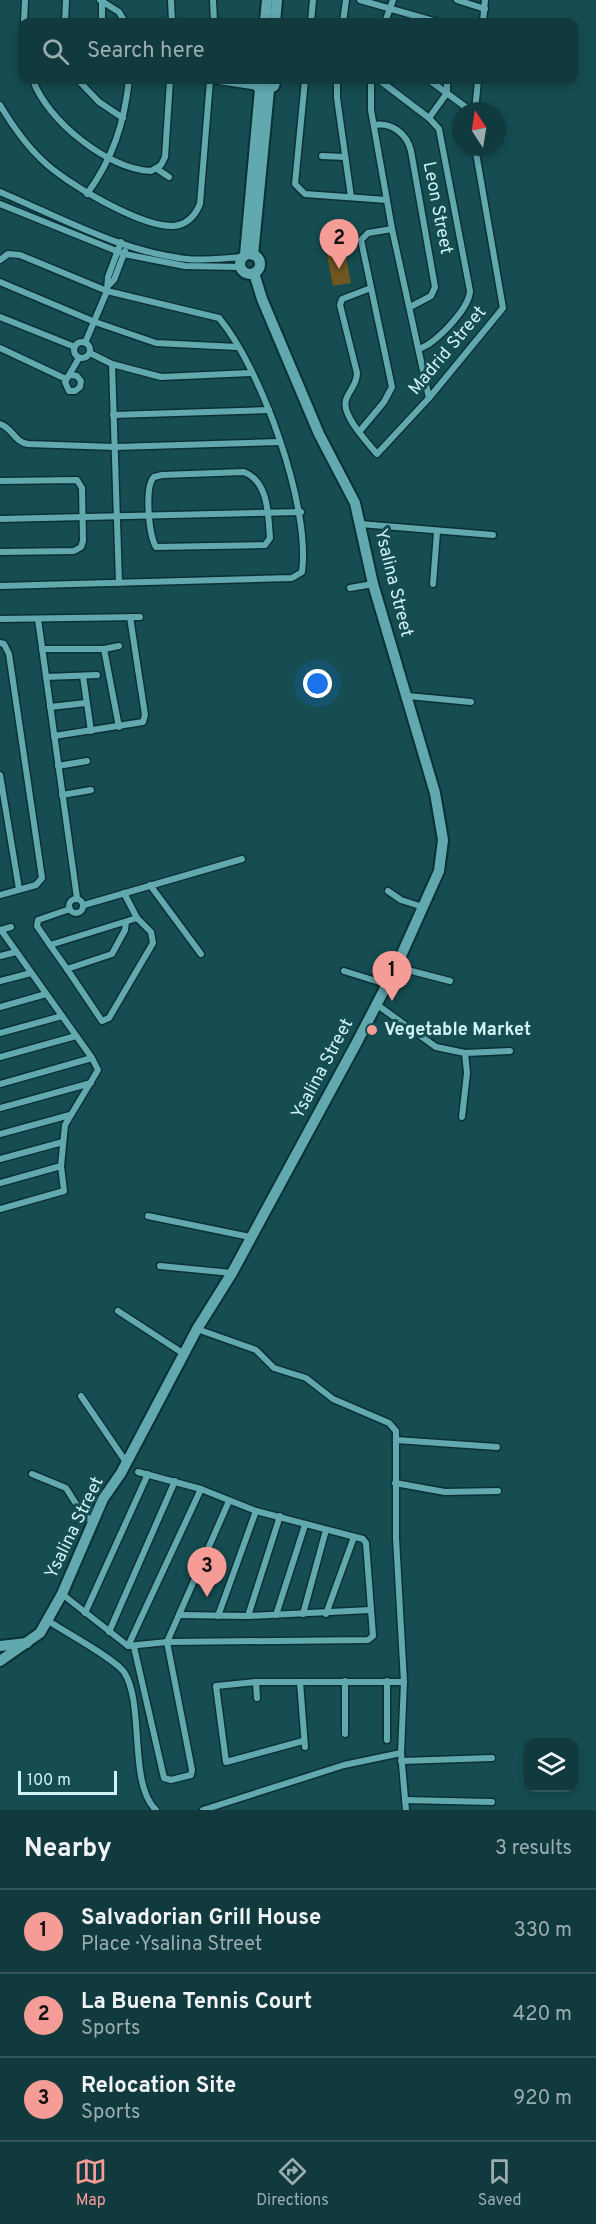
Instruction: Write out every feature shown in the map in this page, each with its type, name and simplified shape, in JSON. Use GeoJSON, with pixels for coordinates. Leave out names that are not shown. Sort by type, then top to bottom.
{"type":"FeatureCollection","features":[{"type":"Feature","properties":{"kind":"street"},"geometry":{"type":"LineString","coordinates":[[24,18],[25,0]]}},
{"type":"Feature","properties":{"kind":"street"},"geometry":{"type":"LineString","coordinates":[[65,18],[66,0]]}},
{"type":"Feature","properties":{"kind":"street"},"geometry":{"type":"LineString","coordinates":[[101,0],[102,18]]}},
{"type":"Feature","properties":{"kind":"street"},"geometry":{"type":"LineString","coordinates":[[101,0],[119,12],[123,18]]}},
{"type":"Feature","properties":{"kind":"street"},"geometry":{"type":"LineString","coordinates":[[171,0],[172,18]]}},
{"type":"Feature","properties":{"kind":"street"},"geometry":{"type":"LineString","coordinates":[[213,0],[214,18]]}},
{"type":"Feature","properties":{"kind":"street"},"geometry":{"type":"LineString","coordinates":[[265,18],[267,0]]}},
{"type":"Feature","properties":{"kind":"street"},"geometry":{"type":"LineString","coordinates":[[275,18],[277,0]]}},
{"type":"Feature","properties":{"kind":"street"},"geometry":{"type":"LineString","coordinates":[[311,18],[313,0]]}},
{"type":"Feature","properties":{"kind":"street"},"geometry":{"type":"LineString","coordinates":[[344,18],[346,0]]}},
{"type":"Feature","properties":{"kind":"street"},"geometry":{"type":"LineString","coordinates":[[360,0],[423,18]]}},
{"type":"Feature","properties":{"kind":"street"},"geometry":{"type":"LineString","coordinates":[[387,18],[393,0]]}},
{"type":"Feature","properties":{"kind":"street"},"geometry":{"type":"LineString","coordinates":[[457,0],[485,9]]}},
{"type":"Feature","properties":{"kind":"street"},"geometry":{"type":"LineString","coordinates":[[484,18],[485,0]]}},
{"type":"Feature","properties":{"kind":"street"},"geometry":{"type":"LineString","coordinates":[[35,84],[56,118],[74,135],[111,158],[143,171],[157,169],[169,177]]}},
{"type":"Feature","properties":{"kind":"street"},"geometry":{"type":"LineString","coordinates":[[82,84],[99,102],[123,118]]}},
{"type":"Feature","properties":{"kind":"street"},"geometry":{"type":"LineString","coordinates":[[87,194],[111,158],[123,118],[128,84]]}},
{"type":"Feature","properties":{"kind":"street"},"geometry":{"type":"LineString","coordinates":[[157,169],[165,157],[170,84]]}},
{"type":"Feature","properties":{"kind":"street"},"geometry":{"type":"LineString","coordinates":[[0,105],[11,125],[42,161],[87,194],[165,225],[175,226],[187,222],[195,215],[203,189],[211,84]]}},
{"type":"Feature","properties":{"kind":"street"},"geometry":{"type":"LineString","coordinates":[[239,84],[260,87],[245,259],[247,273],[254,273]]}},
{"type":"Feature","properties":{"kind":"street"},"geometry":{"type":"LineString","coordinates":[[305,84],[295,184],[306,194],[387,200]]}},
{"type":"Feature","properties":{"kind":"street"},"geometry":{"type":"LineString","coordinates":[[337,84],[351,197]]}},
{"type":"Feature","properties":{"kind":"street"},"geometry":{"type":"LineString","coordinates":[[371,84],[374,125],[392,229],[429,398]]}},
{"type":"Feature","properties":{"kind":"street"},"geometry":{"type":"LineString","coordinates":[[384,84],[429,118],[440,133],[470,291],[465,306],[435,341],[420,349]]}},
{"type":"Feature","properties":{"kind":"street"},"geometry":{"type":"LineString","coordinates":[[435,84],[460,102]]}},
{"type":"Feature","properties":{"kind":"street"},"geometry":{"type":"LineString","coordinates":[[429,118],[447,93],[447,84]]}},
{"type":"Feature","properties":{"kind":"street"},"geometry":{"type":"LineString","coordinates":[[474,102],[477,84]]}},
{"type":"Feature","properties":{"kind":"street","name":"Leon Street"},"geometry":{"type":"LineString","coordinates":[[374,125],[382,124],[394,129],[406,138],[411,151],[435,287],[431,296],[410,307]]}},
{"type":"Feature","properties":{"kind":"street"},"geometry":{"type":"LineString","coordinates":[[322,156],[345,157]]}},
{"type":"Feature","properties":{"kind":"street","name":"Madrid Street"},"geometry":{"type":"LineString","coordinates":[[359,432],[377,454],[429,398],[503,308],[477,156]]}},
{"type":"Feature","properties":{"kind":"street"},"geometry":{"type":"LineString","coordinates":[[0,192],[124,242],[188,259],[245,259]]}},
{"type":"Feature","properties":{"kind":"street"},"geometry":{"type":"LineString","coordinates":[[0,204],[121,253],[185,266],[245,259]]}},
{"type":"Feature","properties":{"kind":"street"},"geometry":{"type":"LineString","coordinates":[[371,288],[348,295],[340,302],[357,373],[356,383],[346,400],[345,408],[359,432],[384,402],[392,387],[361,240],[368,233],[392,229]]}},
{"type":"Feature","properties":{"kind":"street"},"geometry":{"type":"LineString","coordinates":[[86,343],[108,288],[108,278],[124,242]]}},
{"type":"Feature","properties":{"kind":"street"},"geometry":{"type":"LineString","coordinates":[[0,260],[8,254],[20,255],[108,288],[213,314],[224,324],[269,410],[280,442],[301,512],[304,561],[302,572],[298,576],[0,586]]}},
{"type":"Feature","properties":{"kind":"street","name":"Ysalina Street"},"geometry":{"type":"LineString","coordinates":[[0,1662],[40,1633],[62,1594],[93,1522],[197,1329],[232,1273],[396,967],[439,871],[443,840],[435,793],[373,584],[352,495],[319,434],[262,299],[254,273],[259,265],[245,259]]}},
{"type":"Feature","properties":{"kind":"street"},"geometry":{"type":"LineString","coordinates":[[0,282],[95,322],[156,343],[237,347]]}},
{"type":"Feature","properties":{"kind":"street"},"geometry":{"type":"LineString","coordinates":[[0,317],[75,347]]}},
{"type":"Feature","properties":{"kind":"street"},"geometry":{"type":"LineString","coordinates":[[79,343],[86,343],[90,347],[90,353],[86,358],[79,358],[75,353],[75,347],[79,343]]}},
{"type":"Feature","properties":{"kind":"street"},"geometry":{"type":"LineString","coordinates":[[0,348],[68,377],[79,358]]}},
{"type":"Feature","properties":{"kind":"street"},"geometry":{"type":"LineString","coordinates":[[90,353],[112,364],[161,377],[251,373]]}},
{"type":"Feature","properties":{"kind":"street"},"geometry":{"type":"LineString","coordinates":[[112,364],[119,583]]}},
{"type":"Feature","properties":{"kind":"street"},"geometry":{"type":"LineString","coordinates":[[113,415],[269,410]]}},
{"type":"Feature","properties":{"kind":"street"},"geometry":{"type":"LineString","coordinates":[[0,424],[6,426],[21,443],[115,447],[280,442]]}},
{"type":"Feature","properties":{"kind":"street"},"geometry":{"type":"LineString","coordinates":[[244,472],[257,479],[268,511],[270,538],[266,545],[156,547],[152,538],[148,487],[154,477],[244,472]]}},
{"type":"Feature","properties":{"kind":"street"},"geometry":{"type":"LineString","coordinates":[[0,481],[77,480],[82,488],[83,541],[79,550],[0,552]]}},
{"type":"Feature","properties":{"kind":"street"},"geometry":{"type":"LineString","coordinates":[[0,519],[82,519],[150,514],[301,512]]}},
{"type":"Feature","properties":{"kind":"street"},"geometry":{"type":"LineString","coordinates":[[360,524],[493,535]]}},
{"type":"Feature","properties":{"kind":"street"},"geometry":{"type":"LineString","coordinates":[[434,584],[437,532]]}},
{"type":"Feature","properties":{"kind":"street"},"geometry":{"type":"LineString","coordinates":[[350,588],[373,584]]}},
{"type":"Feature","properties":{"kind":"street"},"geometry":{"type":"LineString","coordinates":[[54,736],[139,724],[145,715],[130,617]]}},
{"type":"Feature","properties":{"kind":"street"},"geometry":{"type":"LineString","coordinates":[[0,619],[140,617]]}},
{"type":"Feature","properties":{"kind":"street"},"geometry":{"type":"LineString","coordinates":[[38,619],[77,898],[84,905]]}},
{"type":"Feature","properties":{"kind":"street"},"geometry":{"type":"LineString","coordinates":[[0,643],[4,644],[9,654],[42,878],[36,885],[0,895]]}},
{"type":"Feature","properties":{"kind":"street"},"geometry":{"type":"LineString","coordinates":[[42,649],[104,649],[119,646]]}},
{"type":"Feature","properties":{"kind":"street"},"geometry":{"type":"LineString","coordinates":[[104,649],[119,727]]}},
{"type":"Feature","properties":{"kind":"street"},"geometry":{"type":"LineString","coordinates":[[46,677],[98,675]]}},
{"type":"Feature","properties":{"kind":"street"},"geometry":{"type":"LineString","coordinates":[[83,676],[91,731]]}},
{"type":"Feature","properties":{"kind":"street"},"geometry":{"type":"LineString","coordinates":[[408,696],[471,702]]}},
{"type":"Feature","properties":{"kind":"street"},"geometry":{"type":"LineString","coordinates":[[50,707],[86,703]]}},
{"type":"Feature","properties":{"kind":"street"},"geometry":{"type":"LineString","coordinates":[[58,766],[87,761]]}},
{"type":"Feature","properties":{"kind":"street"},"geometry":{"type":"LineString","coordinates":[[0,775],[19,889]]}},
{"type":"Feature","properties":{"kind":"street"},"geometry":{"type":"LineString","coordinates":[[62,795],[91,790]]}},
{"type":"Feature","properties":{"kind":"street"},"geometry":{"type":"LineString","coordinates":[[124,893],[137,918],[151,932],[153,943],[109,1018],[102,1021],[37,926],[38,920],[70,909],[79,913],[84,905],[150,885],[242,859]]}},
{"type":"Feature","properties":{"kind":"street"},"geometry":{"type":"LineString","coordinates":[[150,885],[201,954]]}},
{"type":"Feature","properties":{"kind":"street"},"geometry":{"type":"LineString","coordinates":[[388,891],[401,900],[423,907]]}},
{"type":"Feature","properties":{"kind":"street"},"geometry":{"type":"LineString","coordinates":[[70,909],[70,902],[77,898]]}},
{"type":"Feature","properties":{"kind":"street"},"geometry":{"type":"LineString","coordinates":[[50,945],[137,918]]}},
{"type":"Feature","properties":{"kind":"street"},"geometry":{"type":"LineString","coordinates":[[67,969],[112,954],[125,930],[126,921]]}},
{"type":"Feature","properties":{"kind":"street"},"geometry":{"type":"LineString","coordinates":[[0,1209],[64,1191],[61,1166],[65,1125],[98,1070],[92,1058],[0,930],[11,927]]}},
{"type":"Feature","properties":{"kind":"street"},"geometry":{"type":"LineString","coordinates":[[0,956],[16,952]]}},
{"type":"Feature","properties":{"kind":"street"},"geometry":{"type":"LineString","coordinates":[[396,967],[450,981]]}},
{"type":"Feature","properties":{"kind":"street"},"geometry":{"type":"LineString","coordinates":[[344,971],[386,984]]}},
{"type":"Feature","properties":{"kind":"street"},"geometry":{"type":"LineString","coordinates":[[0,981],[31,973]]}},
{"type":"Feature","properties":{"kind":"street"},"geometry":{"type":"LineString","coordinates":[[0,1007],[46,994]]}},
{"type":"Feature","properties":{"kind":"street"},"geometry":{"type":"LineString","coordinates":[[376,1004],[436,1047],[465,1053],[510,1051]]}},
{"type":"Feature","properties":{"kind":"street"},"geometry":{"type":"LineString","coordinates":[[0,1033],[62,1016]]}},
{"type":"Feature","properties":{"kind":"street"},"geometry":{"type":"LineString","coordinates":[[0,1058],[76,1036]]}},
{"type":"Feature","properties":{"kind":"street"},"geometry":{"type":"LineString","coordinates":[[462,1117],[467,1073],[465,1053]]}},
{"type":"Feature","properties":{"kind":"street"},"geometry":{"type":"LineString","coordinates":[[0,1084],[92,1058]]}},
{"type":"Feature","properties":{"kind":"street"},"geometry":{"type":"LineString","coordinates":[[0,1108],[91,1083]]}},
{"type":"Feature","properties":{"kind":"street"},"geometry":{"type":"LineString","coordinates":[[0,1134],[70,1115]]}},
{"type":"Feature","properties":{"kind":"street"},"geometry":{"type":"LineString","coordinates":[[0,1159],[63,1142]]}},
{"type":"Feature","properties":{"kind":"street"},"geometry":{"type":"LineString","coordinates":[[0,1184],[61,1166]]}},
{"type":"Feature","properties":{"kind":"street"},"geometry":{"type":"LineString","coordinates":[[148,1216],[250,1237]]}},
{"type":"Feature","properties":{"kind":"street"},"geometry":{"type":"LineString","coordinates":[[160,1266],[232,1273]]}},
{"type":"Feature","properties":{"kind":"street"},"geometry":{"type":"LineString","coordinates":[[118,1311],[184,1354]]}},
{"type":"Feature","properties":{"kind":"street"},"geometry":{"type":"LineString","coordinates":[[197,1329],[256,1350],[274,1368],[306,1377],[333,1399],[389,1423],[396,1431],[395,1483],[404,1682],[401,1753],[406,1810]]}},
{"type":"Feature","properties":{"kind":"street"},"geometry":{"type":"LineString","coordinates":[[81,1396],[126,1462]]}},
{"type":"Feature","properties":{"kind":"street"},"geometry":{"type":"LineString","coordinates":[[396,1440],[497,1447]]}},
{"type":"Feature","properties":{"kind":"street"},"geometry":{"type":"LineString","coordinates":[[62,1594],[108,1632],[131,1647],[167,1642],[368,1640],[373,1636],[366,1543],[354,1537],[256,1511],[201,1489],[138,1472]]}},
{"type":"Feature","properties":{"kind":"street"},"geometry":{"type":"LineString","coordinates":[[32,1474],[66,1488],[78,1507],[93,1522]]}},
{"type":"Feature","properties":{"kind":"street"},"geometry":{"type":"LineString","coordinates":[[85,1613],[148,1474]]}},
{"type":"Feature","properties":{"kind":"street"},"geometry":{"type":"LineString","coordinates":[[108,1632],[175,1481]]}},
{"type":"Feature","properties":{"kind":"street"},"geometry":{"type":"LineString","coordinates":[[395,1483],[446,1492],[498,1491]]}},
{"type":"Feature","properties":{"kind":"street"},"geometry":{"type":"LineString","coordinates":[[201,1489],[131,1647],[162,1772],[164,1778],[171,1780],[191,1775],[192,1770],[167,1642],[229,1501]]}},
{"type":"Feature","properties":{"kind":"street"},"geometry":{"type":"LineString","coordinates":[[218,1616],[256,1511]]}},
{"type":"Feature","properties":{"kind":"street"},"geometry":{"type":"LineString","coordinates":[[248,1617],[280,1516]]}},
{"type":"Feature","properties":{"kind":"street"},"geometry":{"type":"LineString","coordinates":[[276,1615],[305,1525]]}},
{"type":"Feature","properties":{"kind":"street"},"geometry":{"type":"LineString","coordinates":[[303,1614],[326,1530]]}},
{"type":"Feature","properties":{"kind":"street"},"geometry":{"type":"LineString","coordinates":[[326,1614],[354,1537]]}},
{"type":"Feature","properties":{"kind":"street"},"geometry":{"type":"LineString","coordinates":[[179,1615],[248,1617],[370,1610]]}},
{"type":"Feature","properties":{"kind":"street"},"geometry":{"type":"LineString","coordinates":[[46,1620],[123,1671],[131,1693],[145,1792],[156,1810]]}},
{"type":"Feature","properties":{"kind":"street"},"geometry":{"type":"LineString","coordinates":[[0,1646],[30,1642]]}},
{"type":"Feature","properties":{"kind":"street"},"geometry":{"type":"LineString","coordinates":[[345,1681],[345,1734]]}},
{"type":"Feature","properties":{"kind":"street"},"geometry":{"type":"LineString","coordinates":[[300,1682],[304,1744],[226,1762],[216,1686],[256,1682],[387,1681],[404,1682]]}},
{"type":"Feature","properties":{"kind":"street"},"geometry":{"type":"LineString","coordinates":[[387,1681],[387,1740]]}},
{"type":"Feature","properties":{"kind":"street"},"geometry":{"type":"LineString","coordinates":[[256,1682],[257,1698]]}},
{"type":"Feature","properties":{"kind":"street"},"geometry":{"type":"LineString","coordinates":[[203,1810],[344,1766],[401,1753]]}},
{"type":"Feature","properties":{"kind":"street"},"geometry":{"type":"LineString","coordinates":[[402,1761],[492,1758]]}},
{"type":"Feature","properties":{"kind":"street"},"geometry":{"type":"LineString","coordinates":[[405,1800],[492,1802]]}},
{"type":"Feature","properties":{"kind":"shaded area"},"geometry":{"type":"Polygon","coordinates":[[[345,251],[351,283],[333,286],[327,255],[345,251]]]}},
{"type":"Feature","properties":{"kind":"place","name":"La Buena Tennis Court"},"geometry":{"type":"Point","coordinates":[339,269]}},
{"type":"Feature","properties":{"kind":"place","name":"Salvadorian Grill House"},"geometry":{"type":"Point","coordinates":[392,1001]}},
{"type":"Feature","properties":{"kind":"place","name":"Vegetable Market"},"geometry":{"type":"Point","coordinates":[372,1030]}},
{"type":"Feature","properties":{"kind":"place","name":"Relocation Site"},"geometry":{"type":"Point","coordinates":[207,1597]}}]}
